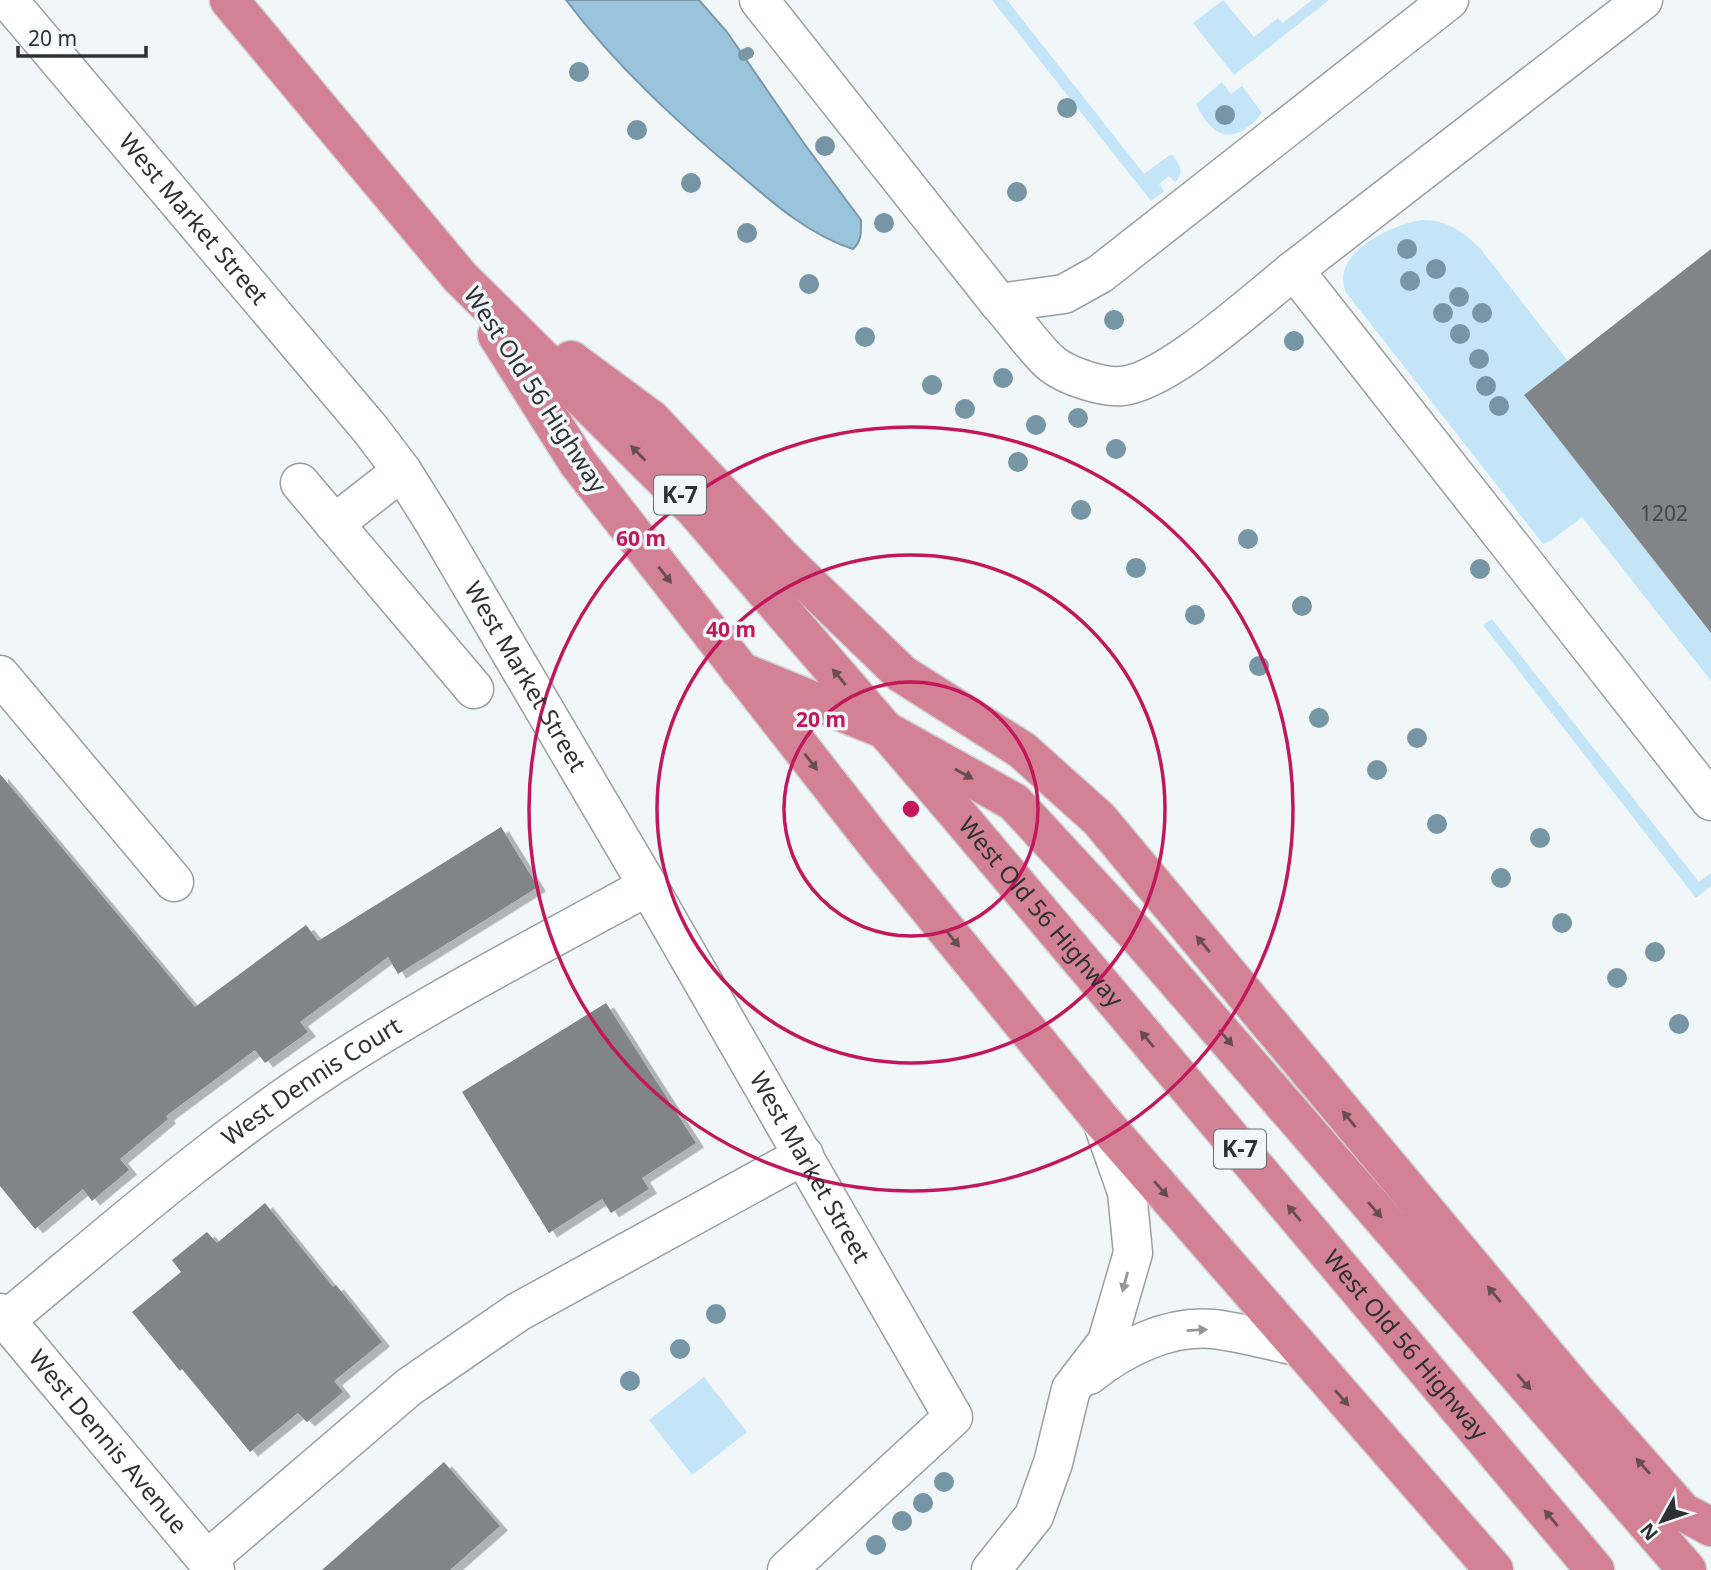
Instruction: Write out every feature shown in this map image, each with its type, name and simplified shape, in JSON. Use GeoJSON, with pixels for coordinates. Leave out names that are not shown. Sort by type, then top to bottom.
{"type":"FeatureCollection","features":[{"type":"Feature","properties":{"kind":"highway","name":"West Old 56 Highway"},"geometry":{"type":"LineString","coordinates":[[229,0],[460,276],[696,511],[955,811],[1595,1570]]}},
{"type":"Feature","properties":{"kind":"highway","name":"West Old 56 Highway"},"geometry":{"type":"LineString","coordinates":[[460,276],[578,463],[877,845],[1102,1121],[1494,1570]]}},
{"type":"Feature","properties":{"kind":"highway"},"geometry":{"type":"LineString","coordinates":[[460,276],[651,419],[782,558],[902,674],[1022,750],[1099,819],[1575,1390],[1683,1512],[1711,1527]]}},
{"type":"Feature","properties":{"kind":"highway"},"geometry":{"type":"LineString","coordinates":[[738,670],[883,729],[1014,802],[1137,934],[1687,1570]]}},
{"type":"Feature","properties":{"kind":"street","name":"West Market Street"},"geometry":{"type":"LineString","coordinates":[[8,0],[371,430],[402,471],[435,522],[648,886],[953,1417],[787,1570]]}},
{"type":"Feature","properties":{"kind":"street"},"geometry":{"type":"LineString","coordinates":[[759,0],[999,303],[1052,364],[1083,380],[1122,386],[1154,376],[1188,354],[1643,0]]}},
{"type":"Feature","properties":{"kind":"street"},"geometry":{"type":"LineString","coordinates":[[999,303],[1064,293],[1100,274],[1449,0]]}},
{"type":"Feature","properties":{"kind":"street"},"geometry":{"type":"LineString","coordinates":[[1294,270],[1711,801]]}},
{"type":"Feature","properties":{"kind":"street"},"geometry":{"type":"LineString","coordinates":[[334,524],[402,471]]}},
{"type":"Feature","properties":{"kind":"street"},"geometry":{"type":"LineString","coordinates":[[300,483],[474,690]]}},
{"type":"Feature","properties":{"kind":"street"},"geometry":{"type":"LineString","coordinates":[[0,675],[174,882]]}},
{"type":"Feature","properties":{"kind":"street","name":"West Dennis Court"},"geometry":{"type":"LineString","coordinates":[[3,1316],[229,1137],[321,1072],[419,1011],[648,886]]}},
{"type":"Feature","properties":{"kind":"street"},"geometry":{"type":"LineString","coordinates":[[991,1570],[1034,1516],[1053,1463],[1071,1389],[1107,1342],[1133,1253],[1127,1192],[1102,1121]]}},
{"type":"Feature","properties":{"kind":"street"},"geometry":{"type":"LineString","coordinates":[[211,1565],[409,1387],[517,1312],[804,1155]]}},
{"type":"Feature","properties":{"kind":"street","name":"West Dennis Avenue"},"geometry":{"type":"LineString","coordinates":[[3,1316],[211,1565]]}},
{"type":"Feature","properties":{"kind":"street"},"geometry":{"type":"LineString","coordinates":[[1071,1389],[1102,1364],[1133,1346],[1173,1331],[1212,1329],[1297,1346]]}},
{"type":"Feature","properties":{"kind":"shaded area"},"geometry":{"type":"Polygon","coordinates":[[[566,0],[699,0],[727,32],[861,220],[856,246],[853,249],[821,235],[778,207],[647,91],[605,47],[566,0]]]}},
{"type":"Feature","properties":{"kind":"shaded area"},"geometry":{"type":"Polygon","coordinates":[[[992,0],[1007,0],[1144,174],[1171,154],[1180,168],[1180,175],[1175,182],[1169,176],[1159,184],[1164,191],[1151,201],[992,0]]]}},
{"type":"Feature","properties":{"kind":"shaded area"},"geometry":{"type":"Polygon","coordinates":[[[1223,0],[1254,37],[1278,18],[1283,23],[1312,0],[1329,0],[1234,75],[1193,23],[1223,0]]]}},
{"type":"Feature","properties":{"kind":"shaded area"},"geometry":{"type":"Polygon","coordinates":[[[1222,82],[1231,94],[1242,86],[1262,113],[1243,131],[1234,134],[1217,131],[1196,104],[1222,82]]]}},
{"type":"Feature","properties":{"kind":"shaded area"},"geometry":{"type":"Polygon","coordinates":[[[1422,220],[1439,222],[1454,228],[1479,247],[1568,361],[1525,396],[1711,633],[1711,681],[1582,517],[1543,544],[1345,291],[1345,267],[1360,248],[1391,229],[1422,220]]]}},
{"type":"Feature","properties":{"kind":"shaded area"},"geometry":{"type":"Polygon","coordinates":[[[1492,619],[1699,882],[1711,873],[1711,886],[1696,898],[1483,625],[1492,619]]]}},
{"type":"Feature","properties":{"kind":"shaded area"},"geometry":{"type":"Polygon","coordinates":[[[704,1377],[747,1432],[692,1475],[649,1420],[704,1377]]]}},
{"type":"Feature","properties":{"kind":"building"},"geometry":{"type":"Polygon","coordinates":[[[1711,249],[1711,633],[1524,395],[1711,249]]]}},
{"type":"Feature","properties":{"kind":"building"},"geometry":{"type":"Polygon","coordinates":[[[0,774],[195,1007],[306,925],[318,941],[501,827],[538,887],[398,974],[388,957],[300,1022],[308,1032],[265,1063],[255,1050],[166,1116],[168,1119],[120,1159],[129,1170],[92,1201],[83,1189],[35,1229],[0,1186],[0,774]]]}},
{"type":"Feature","properties":{"kind":"building"},"geometry":{"type":"Polygon","coordinates":[[[606,1003],[696,1143],[642,1178],[649,1189],[611,1213],[602,1199],[549,1233],[462,1092],[606,1003]]]}},
{"type":"Feature","properties":{"kind":"building"},"geometry":{"type":"Polygon","coordinates":[[[265,1203],[382,1342],[334,1381],[343,1392],[307,1422],[298,1413],[250,1452],[132,1312],[181,1272],[172,1260],[207,1232],[217,1243],[265,1203]]]}},
{"type":"Feature","properties":{"kind":"building"},"geometry":{"type":"Polygon","coordinates":[[[444,1462],[500,1526],[450,1570],[322,1570],[444,1462]]]}},
{"type":"Feature","properties":{"kind":"waterway"},"geometry":{"type":"LineString","coordinates":[[744,55],[748,53]]}}]}
